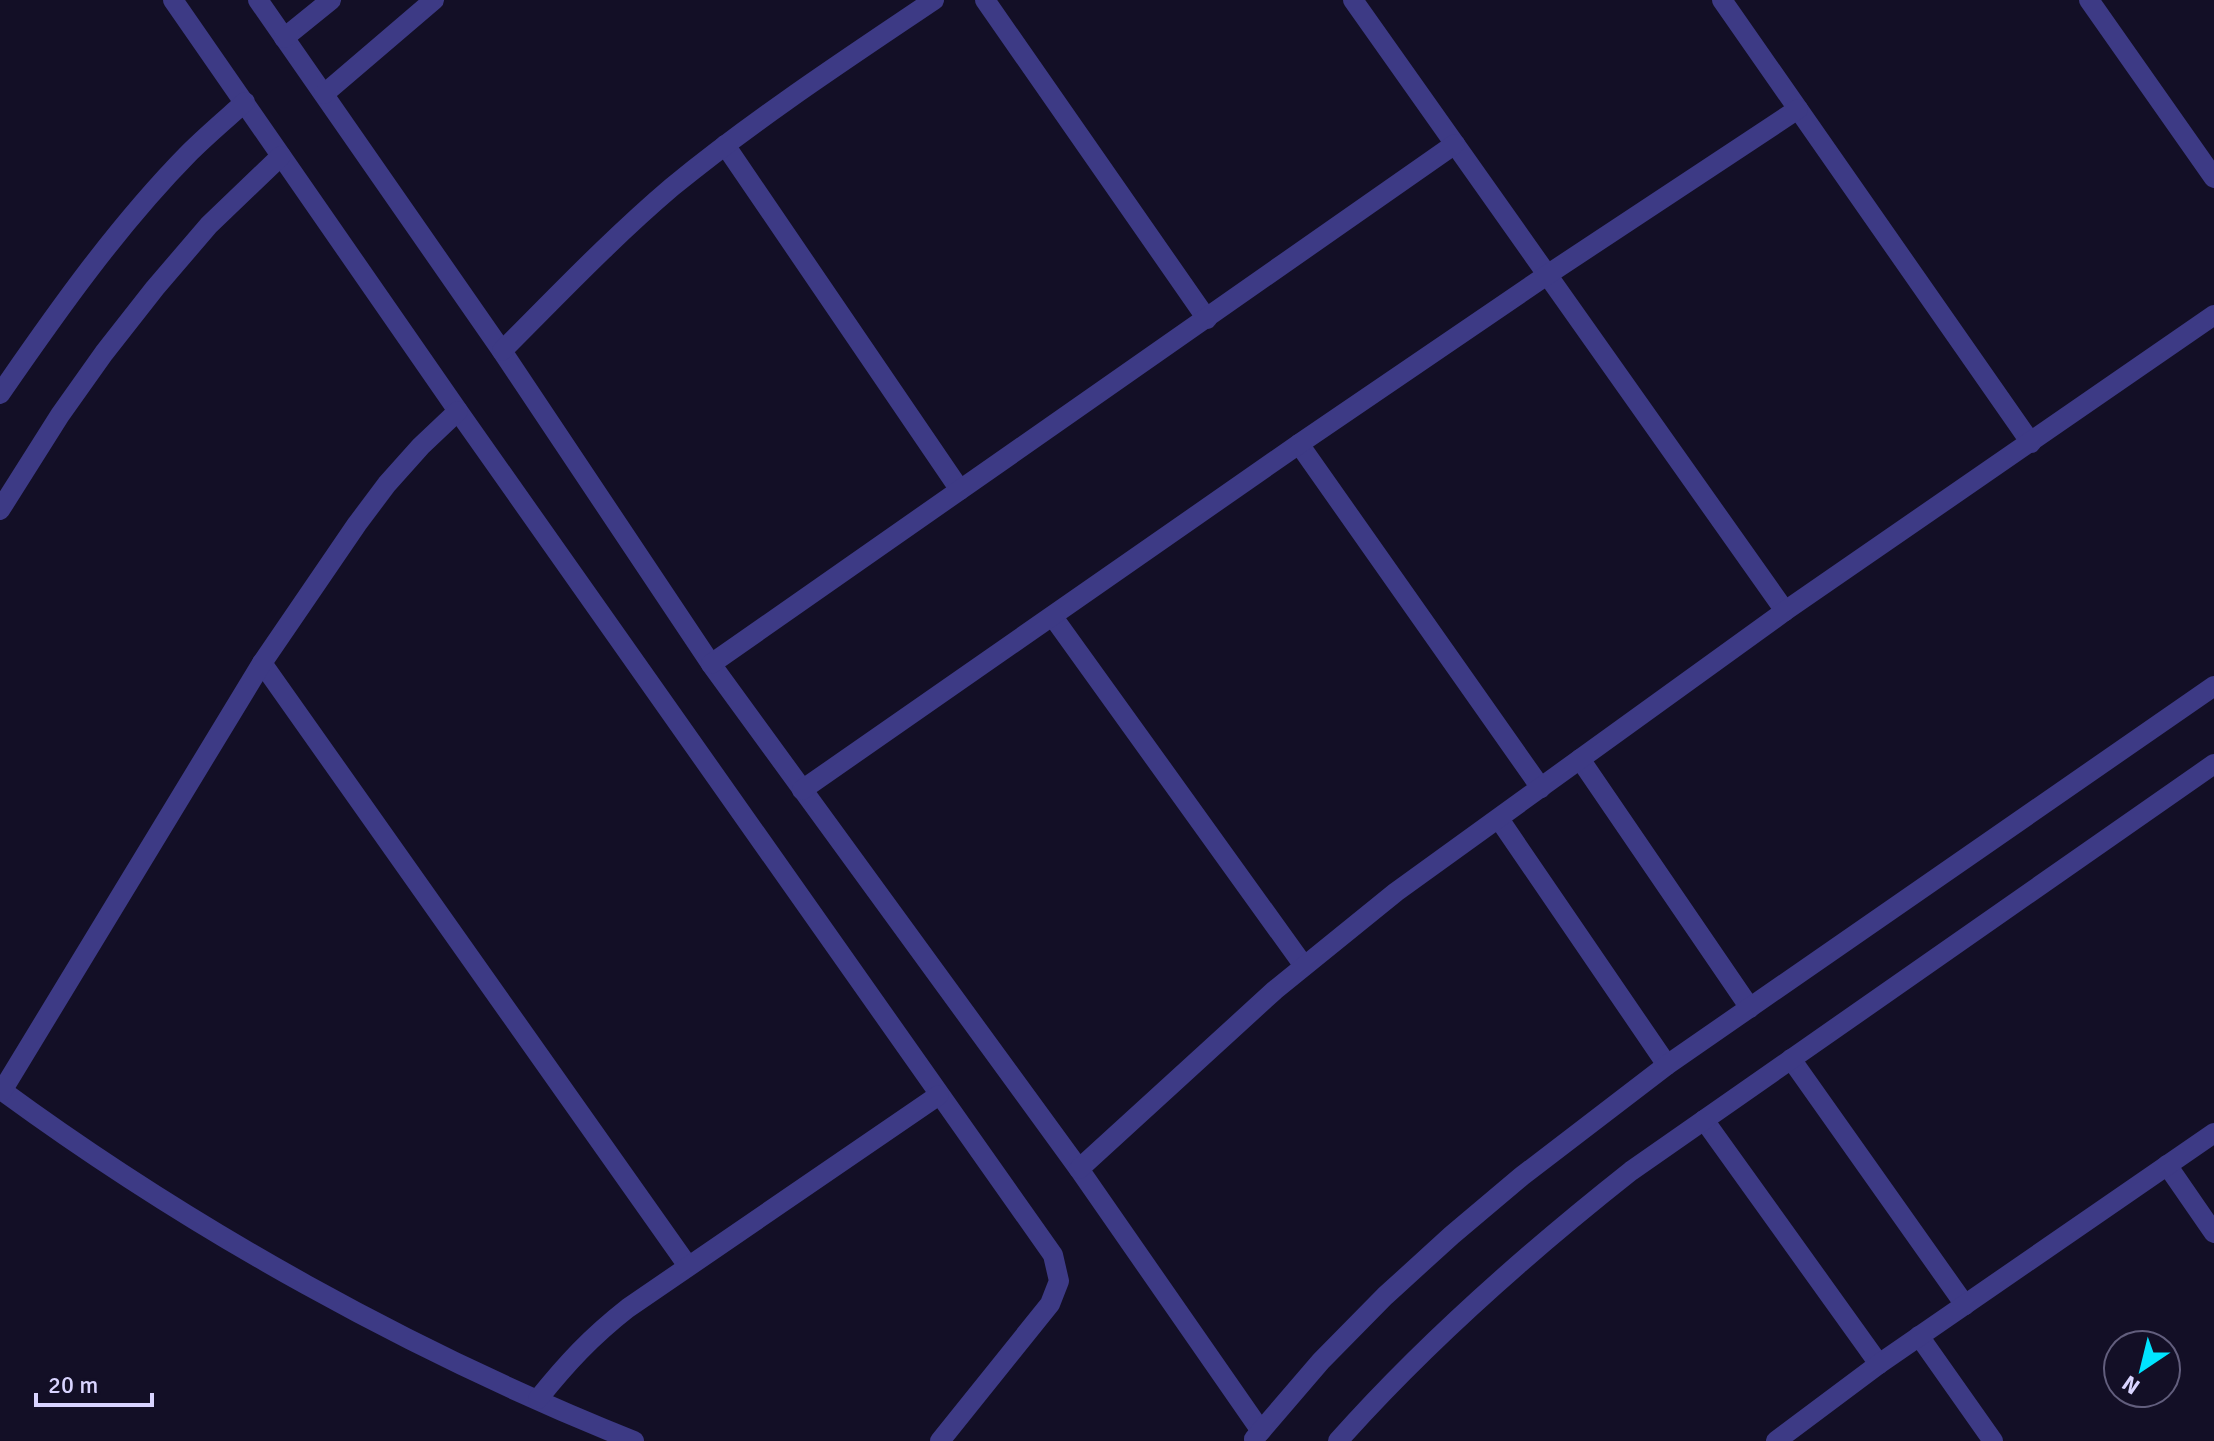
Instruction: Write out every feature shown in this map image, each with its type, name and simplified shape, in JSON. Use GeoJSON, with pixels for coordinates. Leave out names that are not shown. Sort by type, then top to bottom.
{"type":"FeatureCollection","features":[{"type":"Feature","properties":{"kind":"street"},"geometry":{"type":"LineString","coordinates":[[173,0],[458,411],[1053,1255],[1059,1281],[1050,1304],[940,1441]]}},
{"type":"Feature","properties":{"kind":"street"},"geometry":{"type":"LineString","coordinates":[[258,0],[502,351],[711,664],[1079,1169],[1257,1436],[1332,1350],[1385,1296],[1522,1176],[1667,1065],[2214,686]]}},
{"type":"Feature","properties":{"kind":"street"},"geometry":{"type":"LineString","coordinates":[[284,38],[331,0]]}},
{"type":"Feature","properties":{"kind":"street"},"geometry":{"type":"LineString","coordinates":[[324,94],[434,0]]}},
{"type":"Feature","properties":{"kind":"street"},"geometry":{"type":"LineString","coordinates":[[985,0],[1207,319]]}},
{"type":"Feature","properties":{"kind":"street"},"geometry":{"type":"LineString","coordinates":[[1353,0],[1785,611]]}},
{"type":"Feature","properties":{"kind":"street"},"geometry":{"type":"LineString","coordinates":[[1722,0],[2031,443]]}},
{"type":"Feature","properties":{"kind":"street"},"geometry":{"type":"LineString","coordinates":[[2089,0],[2214,178]]}},
{"type":"Feature","properties":{"kind":"street"},"geometry":{"type":"LineString","coordinates":[[502,351],[618,235],[671,189],[725,145],[926,2]]}},
{"type":"Feature","properties":{"kind":"street"},"geometry":{"type":"LineString","coordinates":[[0,394],[44,330],[117,235],[190,152],[245,102]]}},
{"type":"Feature","properties":{"kind":"street"},"geometry":{"type":"LineString","coordinates":[[802,790],[1299,444],[1798,109]]}},
{"type":"Feature","properties":{"kind":"street"},"geometry":{"type":"LineString","coordinates":[[711,664],[1455,144]]}},
{"type":"Feature","properties":{"kind":"street"},"geometry":{"type":"LineString","coordinates":[[725,145],[960,490]]}},
{"type":"Feature","properties":{"kind":"street"},"geometry":{"type":"LineString","coordinates":[[0,510],[60,415],[155,288],[209,225],[281,156]]}},
{"type":"Feature","properties":{"kind":"street"},"geometry":{"type":"LineString","coordinates":[[1079,1169],[1217,1042],[1396,892],[1785,611],[2214,315]]}},
{"type":"Feature","properties":{"kind":"street"},"geometry":{"type":"LineString","coordinates":[[458,411],[387,484],[262,663],[1,1090],[173,1205],[262,1258],[418,1342],[634,1441]]}},
{"type":"Feature","properties":{"kind":"street"},"geometry":{"type":"LineString","coordinates":[[1299,444],[1541,788]]}},
{"type":"Feature","properties":{"kind":"street"},"geometry":{"type":"LineString","coordinates":[[1053,617],[1304,966]]}},
{"type":"Feature","properties":{"kind":"street"},"geometry":{"type":"LineString","coordinates":[[262,663],[688,1266]]}},
{"type":"Feature","properties":{"kind":"street"},"geometry":{"type":"LineString","coordinates":[[1580,759],[1750,1008]]}},
{"type":"Feature","properties":{"kind":"street"},"geometry":{"type":"LineString","coordinates":[[1338,1441],[1426,1347],[1492,1285],[1619,1181],[2214,764]]}},
{"type":"Feature","properties":{"kind":"street"},"geometry":{"type":"LineString","coordinates":[[1499,819],[1667,1065]]}},
{"type":"Feature","properties":{"kind":"street"},"geometry":{"type":"LineString","coordinates":[[1791,1059],[1965,1305]]}},
{"type":"Feature","properties":{"kind":"street"},"geometry":{"type":"LineString","coordinates":[[538,1399],[595,1335],[688,1266],[939,1095]]}},
{"type":"Feature","properties":{"kind":"street"},"geometry":{"type":"LineString","coordinates":[[1704,1120],[1879,1364]]}},
{"type":"Feature","properties":{"kind":"street"},"geometry":{"type":"LineString","coordinates":[[1776,1441],[1879,1364],[2214,1133]]}},
{"type":"Feature","properties":{"kind":"street"},"geometry":{"type":"LineString","coordinates":[[2167,1165],[2214,1233]]}},
{"type":"Feature","properties":{"kind":"street"},"geometry":{"type":"LineString","coordinates":[[1919,1336],[1993,1441]]}}]}
